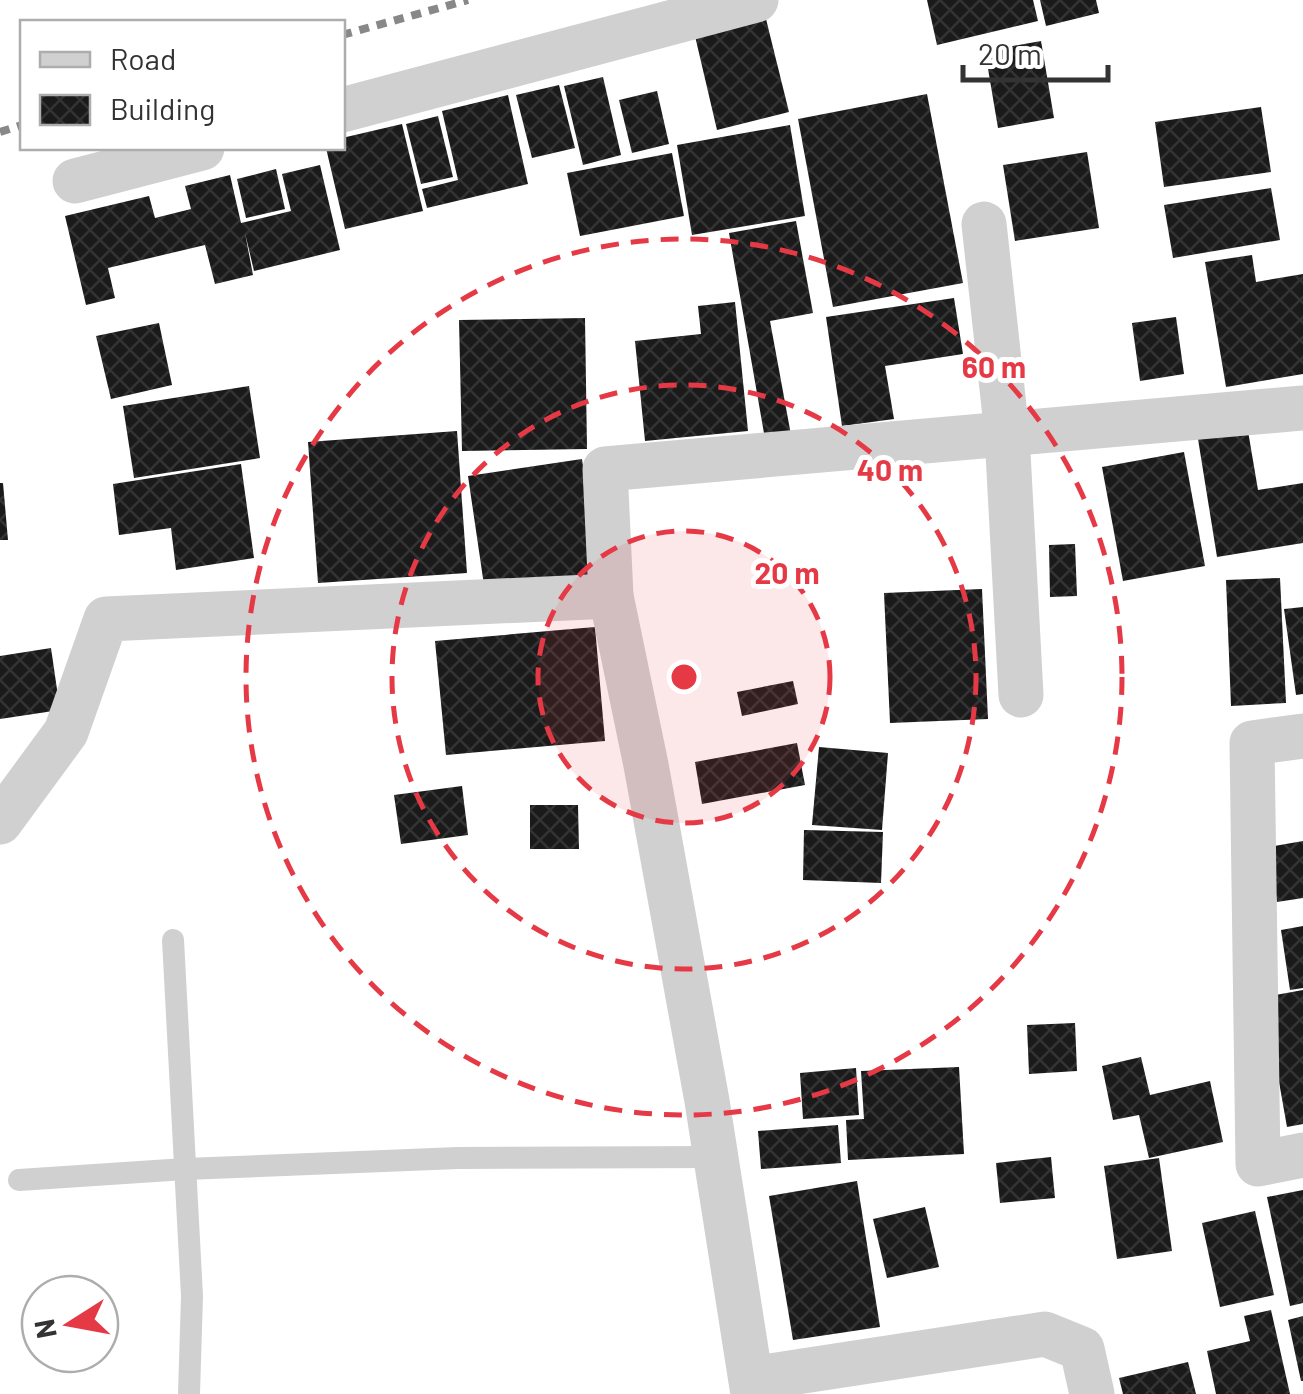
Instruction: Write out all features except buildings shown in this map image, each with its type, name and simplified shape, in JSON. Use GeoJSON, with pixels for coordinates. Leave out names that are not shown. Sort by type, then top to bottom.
{"type":"FeatureCollection","features":[{"type":"Feature","properties":{"kind":"street"},"geometry":{"type":"LineString","coordinates":[[345,109],[756,0]]}},
{"type":"Feature","properties":{"kind":"street"},"geometry":{"type":"LineString","coordinates":[[75,181],[194,150]]}},
{"type":"Feature","properties":{"kind":"street"},"geometry":{"type":"LineString","coordinates":[[984,224],[1007,434],[1021,696]]}},
{"type":"Feature","properties":{"kind":"street"},"geometry":{"type":"LineString","coordinates":[[1092,1394],[1082,1349],[1045,1334],[752,1387],[716,1157],[646,765],[611,596],[605,469],[1303,408]]}},
{"type":"Feature","properties":{"kind":"street"},"geometry":{"type":"LineString","coordinates":[[0,822],[66,732],[106,619],[611,596]]}},
{"type":"Feature","properties":{"kind":"street"},"geometry":{"type":"LineString","coordinates":[[1303,736],[1252,743],[1258,1164],[1303,1155]]}},
{"type":"Feature","properties":{"kind":"lane"},"geometry":{"type":"LineString","coordinates":[[172,940],[192,1296],[189,1394]]}},
{"type":"Feature","properties":{"kind":"lane"},"geometry":{"type":"LineString","coordinates":[[18,1180],[458,1158],[716,1157]]}},
{"type":"Feature","properties":{"kind":"railway"},"geometry":{"type":"LineString","coordinates":[[345,34],[468,0]]}},
{"type":"Feature","properties":{"kind":"railway"},"geometry":{"type":"LineString","coordinates":[[0,132],[20,126]]}}]}
